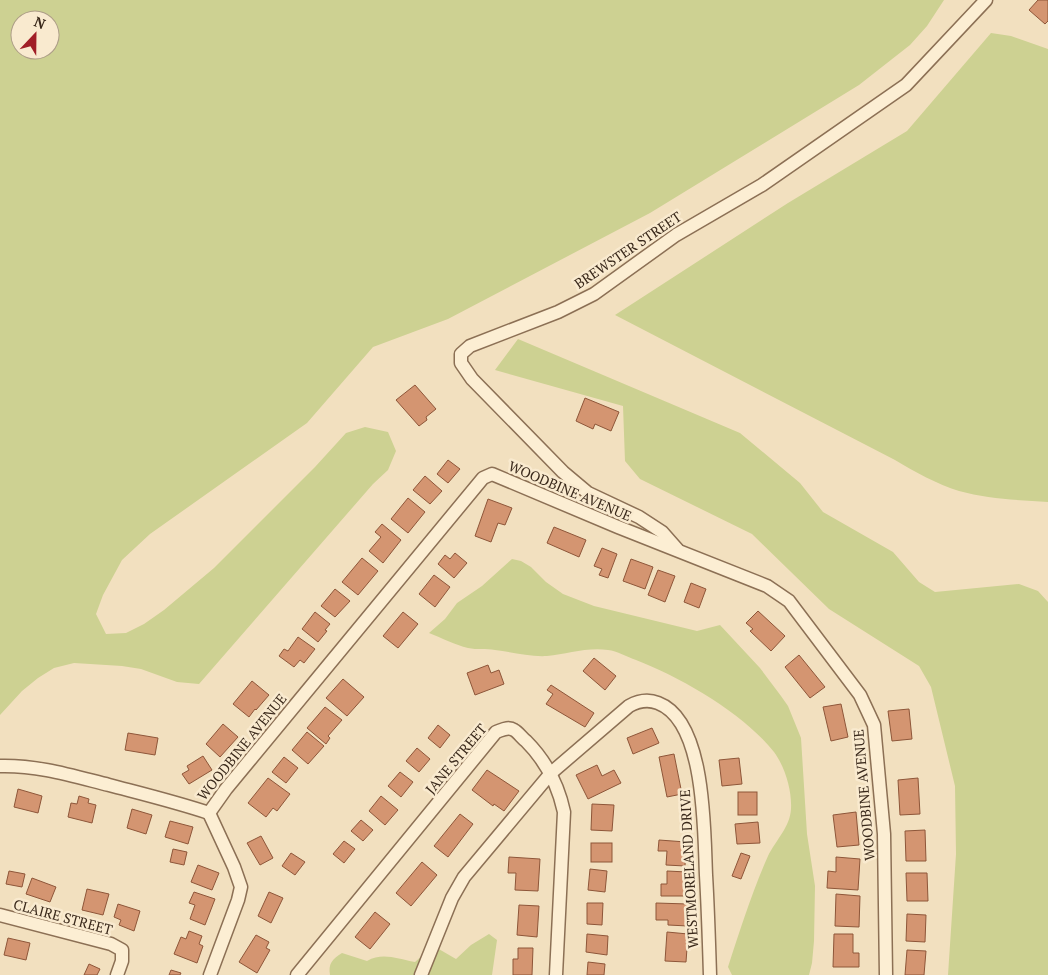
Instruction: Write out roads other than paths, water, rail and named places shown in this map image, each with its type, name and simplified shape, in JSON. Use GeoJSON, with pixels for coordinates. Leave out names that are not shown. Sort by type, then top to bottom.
{"type":"FeatureCollection","features":[{"type":"Feature","properties":{"kind":"street","name":"BREWSTER STREET"},"geometry":{"type":"LineString","coordinates":[[678,551],[662,532],[639,517],[588,493],[563,472],[472,379],[461,363],[461,354],[470,346],[558,312],[594,294],[676,235],[762,185],[906,85],[986,0]]}},
{"type":"Feature","properties":{"kind":"street","name":"WOODBINE AVENUE"},"geometry":{"type":"LineString","coordinates":[[0,766],[17,765],[56,771],[182,804],[209,813],[245,766],[483,478],[492,474],[767,586],[789,601],[860,695],[874,725],[884,834],[886,975]]}},
{"type":"Feature","properties":{"kind":"street","name":"WESTMORELAND DRIVE"},"geometry":{"type":"LineString","coordinates":[[421,975],[452,898],[464,877],[551,773],[619,714],[638,701],[655,701],[670,709],[683,726],[695,757],[702,797],[710,975]]}},
{"type":"Feature","properties":{"kind":"street","name":"JANE STREET"},"geometry":{"type":"LineString","coordinates":[[298,975],[496,732],[506,728],[514,730],[532,748],[551,773],[560,793],[564,812],[556,975]]}},
{"type":"Feature","properties":{"kind":"street"},"geometry":{"type":"LineString","coordinates":[[209,813],[234,867],[241,887],[210,975]]}},
{"type":"Feature","properties":{"kind":"street","name":"CLAIRE STREET"},"geometry":{"type":"LineString","coordinates":[[0,915],[112,944],[122,950],[122,961],[117,975]]}}]}
